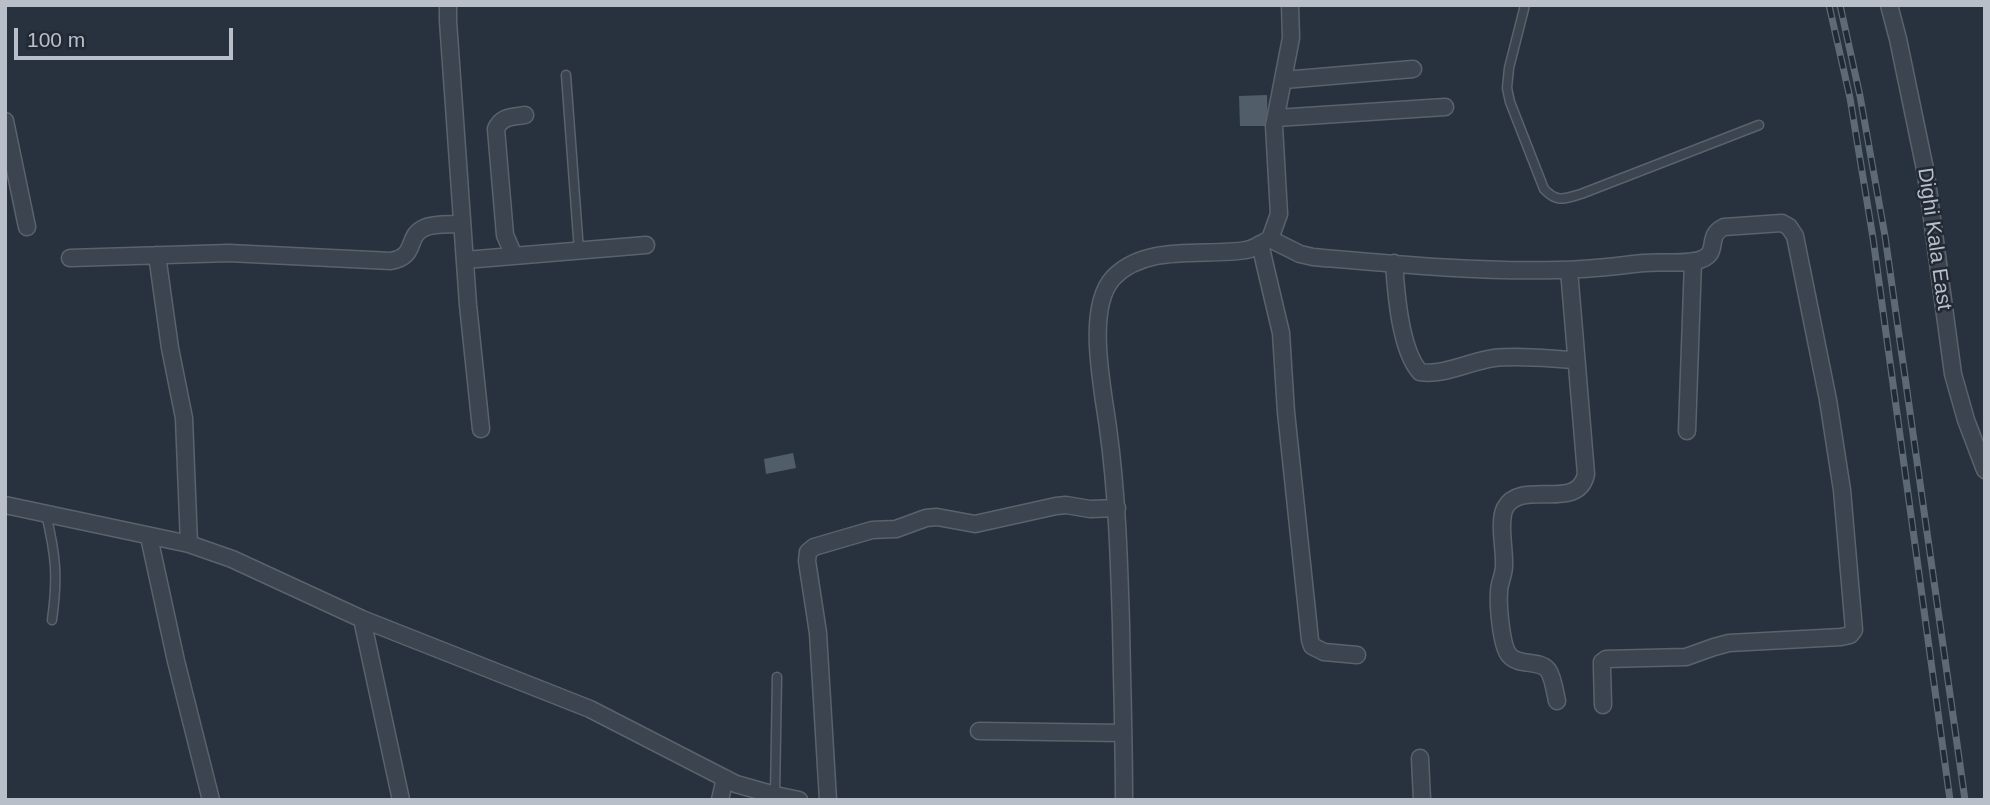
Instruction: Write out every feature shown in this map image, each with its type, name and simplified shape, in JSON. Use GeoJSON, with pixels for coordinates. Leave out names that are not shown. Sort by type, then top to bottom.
{"type":"FeatureCollection","features":[{"type":"Feature","properties":{"kind":"street"},"geometry":{"type":"LineString","coordinates":[[448,5],[462,224],[481,429]]}},
{"type":"Feature","properties":{"kind":"street"},"geometry":{"type":"LineString","coordinates":[[1290,5],[1291,38],[1276,118],[1274,149],[1279,214],[1265,242],[1281,333],[1286,412],[1310,640],[1312,646],[1324,652],[1357,655]]}},
{"type":"Feature","properties":{"kind":"street","name":"Dighi Kala East"},"geometry":{"type":"LineString","coordinates":[[1889,5],[1926,174],[1953,374],[1966,420],[1985,470]]}},
{"type":"Feature","properties":{"kind":"street"},"geometry":{"type":"LineString","coordinates":[[1284,80],[1413,69]]}},
{"type":"Feature","properties":{"kind":"street"},"geometry":{"type":"LineString","coordinates":[[1276,118],[1445,107]]}},
{"type":"Feature","properties":{"kind":"street"},"geometry":{"type":"LineString","coordinates":[[514,256],[505,235],[496,129],[502,119],[525,115]]}},
{"type":"Feature","properties":{"kind":"street"},"geometry":{"type":"LineString","coordinates":[[5,121],[27,227]]}},
{"type":"Feature","properties":{"kind":"street"},"geometry":{"type":"LineString","coordinates":[[1124,800],[1117,508],[1097,332],[1101,298],[1113,278],[1146,259],[1177,252],[1248,250],[1265,242],[1312,257],[1512,271],[1569,270],[1700,260],[1708,256],[1713,248],[1712,239],[1716,231],[1724,227],[1782,223],[1789,227],[1795,236],[1828,400],[1842,490],[1854,630],[1850,635],[1841,637],[1729,643],[1686,657],[1606,659],[1602,662],[1603,705]]}},
{"type":"Feature","properties":{"kind":"street"},"geometry":{"type":"LineString","coordinates":[[70,258],[229,253],[391,261],[401,259],[409,252],[414,237],[425,227],[462,224]]}},
{"type":"Feature","properties":{"kind":"street"},"geometry":{"type":"LineString","coordinates":[[465,260],[646,246]]}},
{"type":"Feature","properties":{"kind":"street"},"geometry":{"type":"LineString","coordinates":[[157,256],[170,348],[184,418],[189,544]]}},
{"type":"Feature","properties":{"kind":"street"},"geometry":{"type":"LineString","coordinates":[[1687,431],[1693,261]]}},
{"type":"Feature","properties":{"kind":"street"},"geometry":{"type":"LineString","coordinates":[[1394,263],[1398,313],[1409,357],[1420,372],[1448,370],[1498,358],[1577,360]]}},
{"type":"Feature","properties":{"kind":"street"},"geometry":{"type":"LineString","coordinates":[[1557,701],[1548,670],[1542,666],[1521,662],[1507,654],[1499,590],[1504,566],[1503,514],[1506,506],[1514,498],[1525,495],[1575,491],[1581,486],[1586,474],[1569,270]]}},
{"type":"Feature","properties":{"kind":"street"},"geometry":{"type":"LineString","coordinates":[[5,505],[189,544],[232,559],[362,619],[590,709],[736,784],[799,800]]}},
{"type":"Feature","properties":{"kind":"street"},"geometry":{"type":"LineString","coordinates":[[828,800],[822,678],[808,552],[814,547],[860,533],[895,528],[926,518],[937,517],[975,524],[1062,505],[1090,509],[1117,508]]}},
{"type":"Feature","properties":{"kind":"street"},"geometry":{"type":"LineString","coordinates":[[149,537],[211,800]]}},
{"type":"Feature","properties":{"kind":"street"},"geometry":{"type":"LineString","coordinates":[[362,619],[401,800]]}},
{"type":"Feature","properties":{"kind":"street"},"geometry":{"type":"LineString","coordinates":[[979,731],[1124,733]]}},
{"type":"Feature","properties":{"kind":"street"},"geometry":{"type":"LineString","coordinates":[[1420,758],[1422,800]]}},
{"type":"Feature","properties":{"kind":"street"},"geometry":{"type":"LineString","coordinates":[[720,800],[725,778]]}},
{"type":"Feature","properties":{"kind":"lane"},"geometry":{"type":"LineString","coordinates":[[1525,5],[1508,68],[1507,88],[1544,189],[1551,197],[1562,200],[1581,194],[1759,125]]}},
{"type":"Feature","properties":{"kind":"lane"},"geometry":{"type":"LineString","coordinates":[[566,75],[579,251]]}},
{"type":"Feature","properties":{"kind":"lane"},"geometry":{"type":"LineString","coordinates":[[46,514],[56,560],[52,620]]}},
{"type":"Feature","properties":{"kind":"lane"},"geometry":{"type":"LineString","coordinates":[[775,795],[777,677]]}},
{"type":"Feature","properties":{"kind":"building"},"geometry":{"type":"Polygon","coordinates":[[[1267,95],[1268,126],[1240,126],[1239,96],[1267,95]]]}},
{"type":"Feature","properties":{"kind":"building"},"geometry":{"type":"Polygon","coordinates":[[[793,453],[796,468],[766,474],[764,459],[793,453]]]}},
{"type":"Feature","properties":{"kind":"railway"},"geometry":{"type":"LineString","coordinates":[[1829,5],[1850,98],[1873,238],[1950,800]]}},
{"type":"Feature","properties":{"kind":"railway"},"geometry":{"type":"LineString","coordinates":[[1840,5],[1860,96],[1885,236],[1965,800]]}}]}
